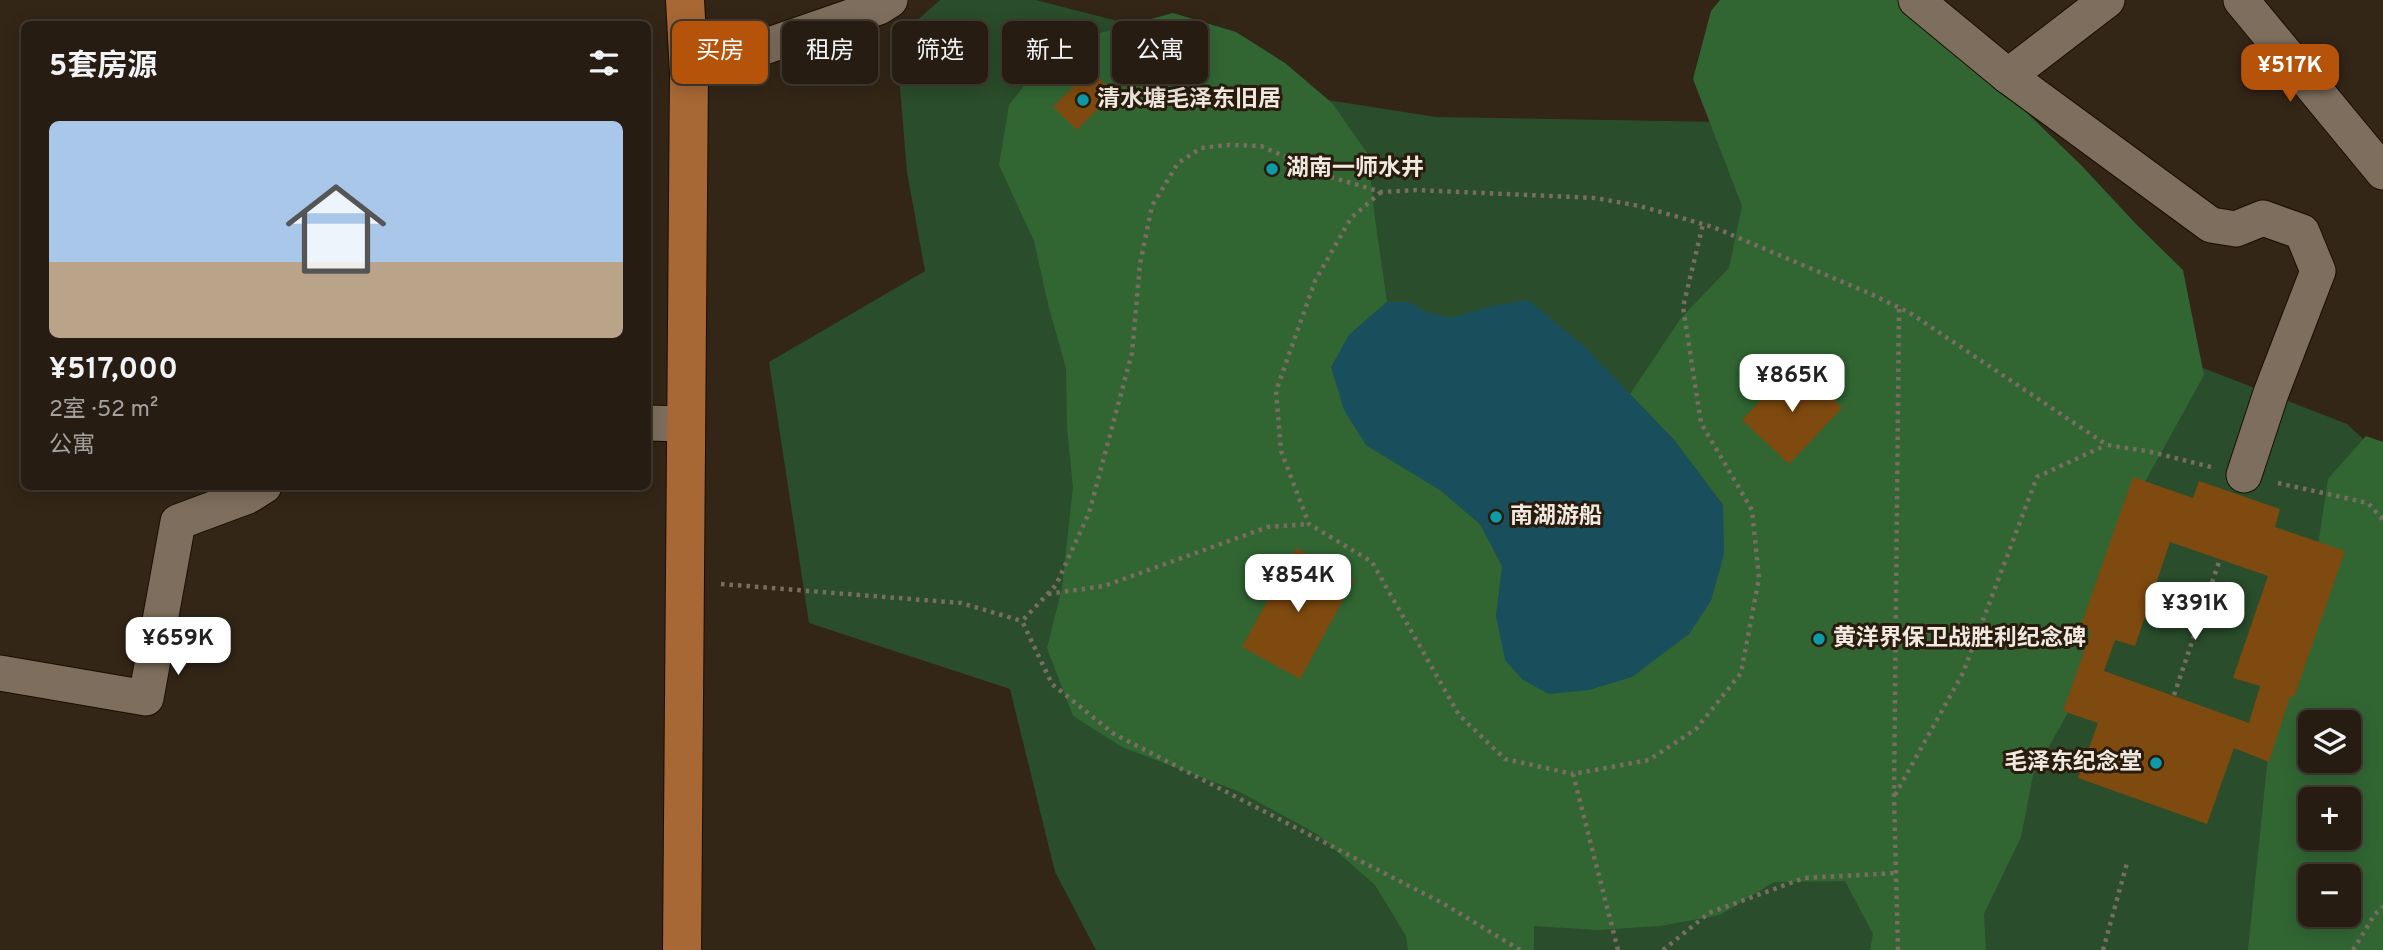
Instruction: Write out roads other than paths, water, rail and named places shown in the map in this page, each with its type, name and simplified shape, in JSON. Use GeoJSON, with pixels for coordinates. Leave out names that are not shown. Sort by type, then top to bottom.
{"type":"FeatureCollection","features":[{"type":"Feature","properties":{"kind":"main road"},"geometry":{"type":"LineString","coordinates":[[685,0],[686,21]]}},
{"type":"Feature","properties":{"kind":"main road"},"geometry":{"type":"LineString","coordinates":[[682,950],[689,84]]}},
{"type":"Feature","properties":{"kind":"street"},"geometry":{"type":"LineString","coordinates":[[768,46],[879,7],[890,0]]}},
{"type":"Feature","properties":{"kind":"street"},"geometry":{"type":"LineString","coordinates":[[1916,0],[2008,76],[2211,225],[2236,229],[2263,218],[2302,232],[2318,271],[2271,393],[2244,475]]}},
{"type":"Feature","properties":{"kind":"street"},"geometry":{"type":"LineString","coordinates":[[2008,76],[2107,0]]}},
{"type":"Feature","properties":{"kind":"street"},"geometry":{"type":"LineString","coordinates":[[2241,0],[2383,172]]}},
{"type":"Feature","properties":{"kind":"street"},"geometry":{"type":"LineString","coordinates":[[651,423],[686,424]]}},
{"type":"Feature","properties":{"kind":"street"},"geometry":{"type":"LineString","coordinates":[[0,673],[146,698],[178,522],[258,490]]}},
{"type":"Feature","properties":{"kind":"water"},"geometry":{"type":"Polygon","coordinates":[[[1528,300],[1585,347],[1675,441],[1723,505],[1724,554],[1711,601],[1689,634],[1632,677],[1589,690],[1549,694],[1523,680],[1505,660],[1496,616],[1502,566],[1480,524],[1440,490],[1366,445],[1344,410],[1331,367],[1349,335],[1387,302],[1409,302],[1426,312],[1451,318],[1492,306],[1528,300]]]}},
{"type":"Feature","properties":{"kind":"place","name":"清水塘毛泽东旧居"},"geometry":{"type":"Point","coordinates":[1083,100]}},
{"type":"Feature","properties":{"kind":"place","name":"湖南一师水井"},"geometry":{"type":"Point","coordinates":[1272,169]}},
{"type":"Feature","properties":{"kind":"place","name":"南湖游船"},"geometry":{"type":"Point","coordinates":[1496,517]}},
{"type":"Feature","properties":{"kind":"place","name":"黄洋界保卫战胜利纪念碑"},"geometry":{"type":"Point","coordinates":[1819,639]}},
{"type":"Feature","properties":{"kind":"place","name":"毛泽东纪念堂"},"geometry":{"type":"Point","coordinates":[2156,763]}}]}
